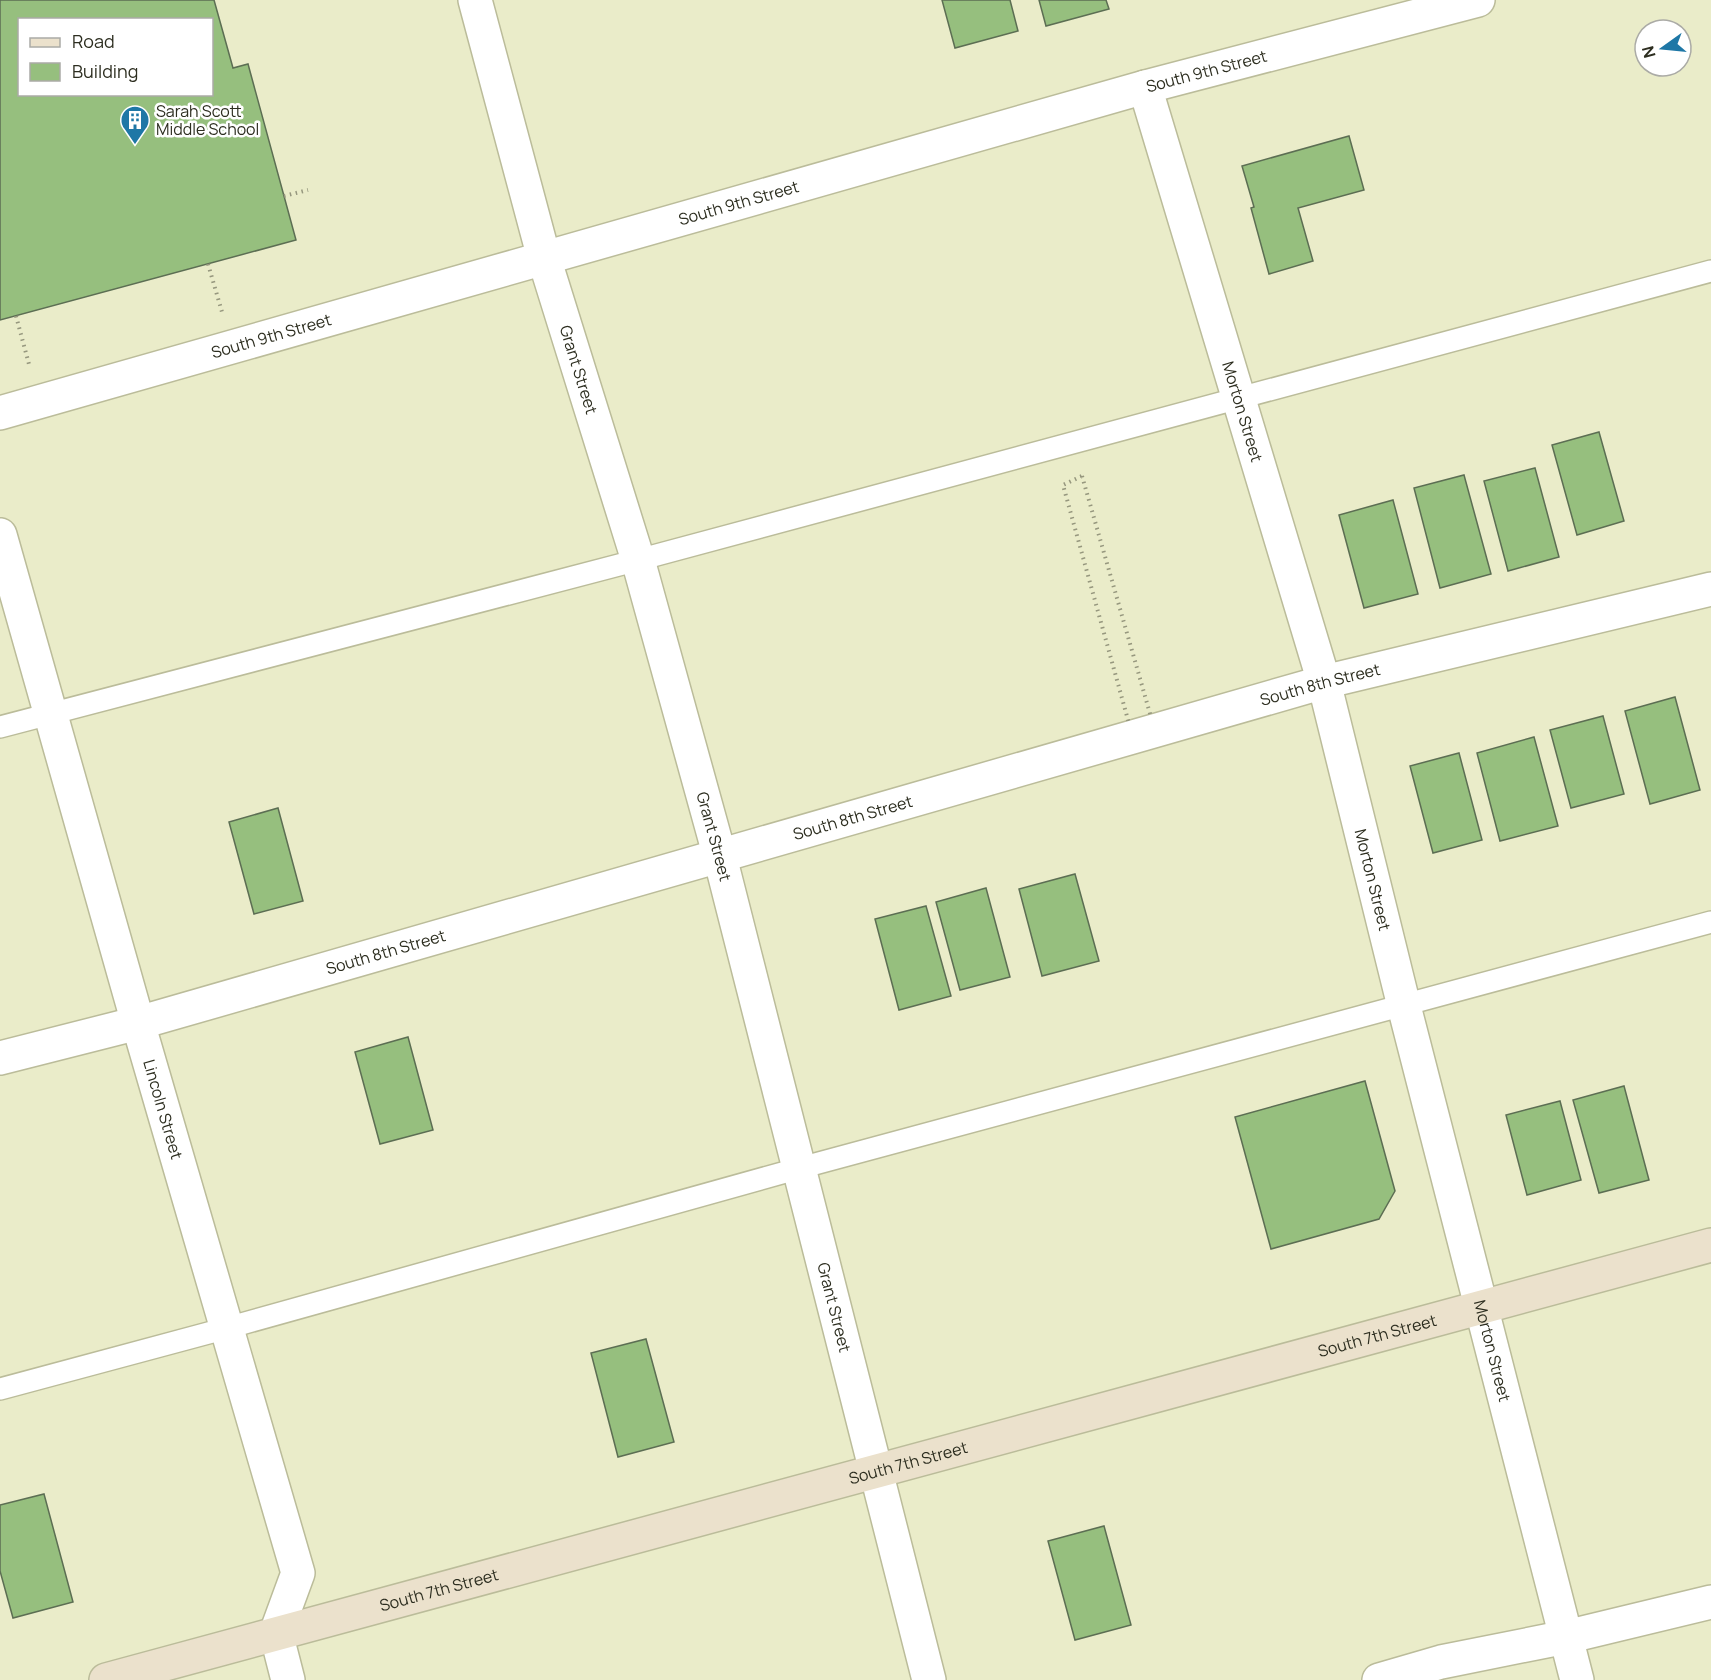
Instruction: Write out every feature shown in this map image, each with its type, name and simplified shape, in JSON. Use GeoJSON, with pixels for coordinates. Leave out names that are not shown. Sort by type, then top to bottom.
{"type":"FeatureCollection","features":[{"type":"Feature","properties":{"kind":"main road","name":"South 7th Street"},"geometry":{"type":"LineString","coordinates":[[106,1680],[1711,1245]]}},
{"type":"Feature","properties":{"kind":"street","name":"Grant Street"},"geometry":{"type":"LineString","coordinates":[[475,0],[544,258],[638,560],[720,857],[929,1680]]}},
{"type":"Feature","properties":{"kind":"street","name":"South 9th Street"},"geometry":{"type":"LineString","coordinates":[[0,413],[1145,87],[1478,0]]}},
{"type":"Feature","properties":{"kind":"street","name":"Morton Street"},"geometry":{"type":"LineString","coordinates":[[1145,87],[1324,682],[1404,1006],[1577,1680]]}},
{"type":"Feature","properties":{"kind":"street","name":"Lincoln Street"},"geometry":{"type":"LineString","coordinates":[[0,535],[138,1023],[298,1573],[276,1633]]}},
{"type":"Feature","properties":{"kind":"street","name":"South 8th Street"},"geometry":{"type":"LineString","coordinates":[[0,1058],[138,1023],[1324,682],[1711,589]]}},
{"type":"Feature","properties":{"kind":"street"},"geometry":{"type":"LineString","coordinates":[[1379,1680],[1441,1662],[1566,1637],[1711,1602]]}},
{"type":"Feature","properties":{"kind":"street"},"geometry":{"type":"LineString","coordinates":[[276,1633],[288,1680]]}},
{"type":"Feature","properties":{"kind":"lane"},"geometry":{"type":"LineString","coordinates":[[0,727],[638,560],[1711,271]]}},
{"type":"Feature","properties":{"kind":"lane"},"geometry":{"type":"LineString","coordinates":[[0,1389],[800,1168],[1711,922]]}},
{"type":"Feature","properties":{"kind":"path"},"geometry":{"type":"LineString","coordinates":[[284,196],[308,190]]}},
{"type":"Feature","properties":{"kind":"path"},"geometry":{"type":"LineString","coordinates":[[208,264],[232,347]]}},
{"type":"Feature","properties":{"kind":"path"},"geometry":{"type":"LineString","coordinates":[[16,316],[40,402]]}},
{"type":"Feature","properties":{"kind":"path"},"geometry":{"type":"LineString","coordinates":[[1082,476],[1154,724],[1132,738],[1063,485],[1082,476]]}},
{"type":"Feature","properties":{"kind":"building","name":"Sarah Scott Middle School"},"geometry":{"type":"Polygon","coordinates":[[[0,0],[214,0],[233,68],[248,64],[296,240],[0,320],[0,0]]]}},
{"type":"Feature","properties":{"kind":"building"},"geometry":{"type":"Polygon","coordinates":[[[942,0],[1010,0],[1018,31],[955,48],[942,0]]]}},
{"type":"Feature","properties":{"kind":"building"},"geometry":{"type":"Polygon","coordinates":[[[1039,0],[1106,0],[1109,9],[1046,26],[1039,0]]]}},
{"type":"Feature","properties":{"kind":"building"},"geometry":{"type":"Polygon","coordinates":[[[1349,136],[1364,190],[1298,208],[1313,261],[1269,274],[1242,166],[1349,136]]]}},
{"type":"Feature","properties":{"kind":"building"},"geometry":{"type":"Polygon","coordinates":[[[1599,432],[1624,521],[1577,535],[1552,445],[1599,432]]]}},
{"type":"Feature","properties":{"kind":"building"},"geometry":{"type":"Polygon","coordinates":[[[1535,468],[1559,557],[1508,571],[1484,481],[1535,468]]]}},
{"type":"Feature","properties":{"kind":"building"},"geometry":{"type":"Polygon","coordinates":[[[1464,475],[1491,574],[1440,588],[1414,488],[1464,475]]]}},
{"type":"Feature","properties":{"kind":"building"},"geometry":{"type":"Polygon","coordinates":[[[1393,500],[1418,594],[1364,608],[1339,515],[1393,500]]]}},
{"type":"Feature","properties":{"kind":"building"},"geometry":{"type":"Polygon","coordinates":[[[1675,697],[1700,790],[1650,804],[1625,711],[1675,697]]]}},
{"type":"Feature","properties":{"kind":"building"},"geometry":{"type":"Polygon","coordinates":[[[1603,716],[1624,794],[1571,808],[1550,730],[1603,716]]]}},
{"type":"Feature","properties":{"kind":"building"},"geometry":{"type":"Polygon","coordinates":[[[1534,737],[1558,826],[1500,841],[1477,753],[1534,737]]]}},
{"type":"Feature","properties":{"kind":"building"},"geometry":{"type":"Polygon","coordinates":[[[1459,753],[1482,840],[1433,853],[1410,766],[1459,753]]]}},
{"type":"Feature","properties":{"kind":"building"},"geometry":{"type":"Polygon","coordinates":[[[278,808],[303,901],[254,914],[229,822],[278,808]]]}},
{"type":"Feature","properties":{"kind":"building"},"geometry":{"type":"Polygon","coordinates":[[[1075,874],[1099,961],[1042,976],[1019,889],[1075,874]]]}},
{"type":"Feature","properties":{"kind":"building"},"geometry":{"type":"Polygon","coordinates":[[[986,888],[1010,977],[960,990],[936,902],[986,888]]]}},
{"type":"Feature","properties":{"kind":"building"},"geometry":{"type":"Polygon","coordinates":[[[926,906],[951,996],[899,1010],[875,919],[926,906]]]}},
{"type":"Feature","properties":{"kind":"building"},"geometry":{"type":"Polygon","coordinates":[[[408,1037],[433,1130],[380,1144],[355,1052],[408,1037]]]}},
{"type":"Feature","properties":{"kind":"building"},"geometry":{"type":"Polygon","coordinates":[[[1365,1081],[1395,1191],[1379,1219],[1271,1249],[1235,1117],[1365,1081]]]}},
{"type":"Feature","properties":{"kind":"building"},"geometry":{"type":"Polygon","coordinates":[[[1624,1086],[1649,1180],[1599,1193],[1573,1100],[1624,1086]]]}},
{"type":"Feature","properties":{"kind":"building"},"geometry":{"type":"Polygon","coordinates":[[[1560,1101],[1581,1180],[1527,1195],[1506,1115],[1560,1101]]]}},
{"type":"Feature","properties":{"kind":"building"},"geometry":{"type":"Polygon","coordinates":[[[646,1339],[674,1442],[618,1457],[591,1353],[646,1339]]]}},
{"type":"Feature","properties":{"kind":"building"},"geometry":{"type":"Polygon","coordinates":[[[44,1494],[73,1602],[13,1618],[0,1571],[0,1505],[44,1494]]]}},
{"type":"Feature","properties":{"kind":"building"},"geometry":{"type":"Polygon","coordinates":[[[1104,1526],[1131,1625],[1075,1640],[1048,1541],[1104,1526]]]}},
{"type":"Feature","properties":{"kind":"place","name":"Sarah Scott Middle School"},"geometry":{"type":"Point","coordinates":[135,146]}}]}
